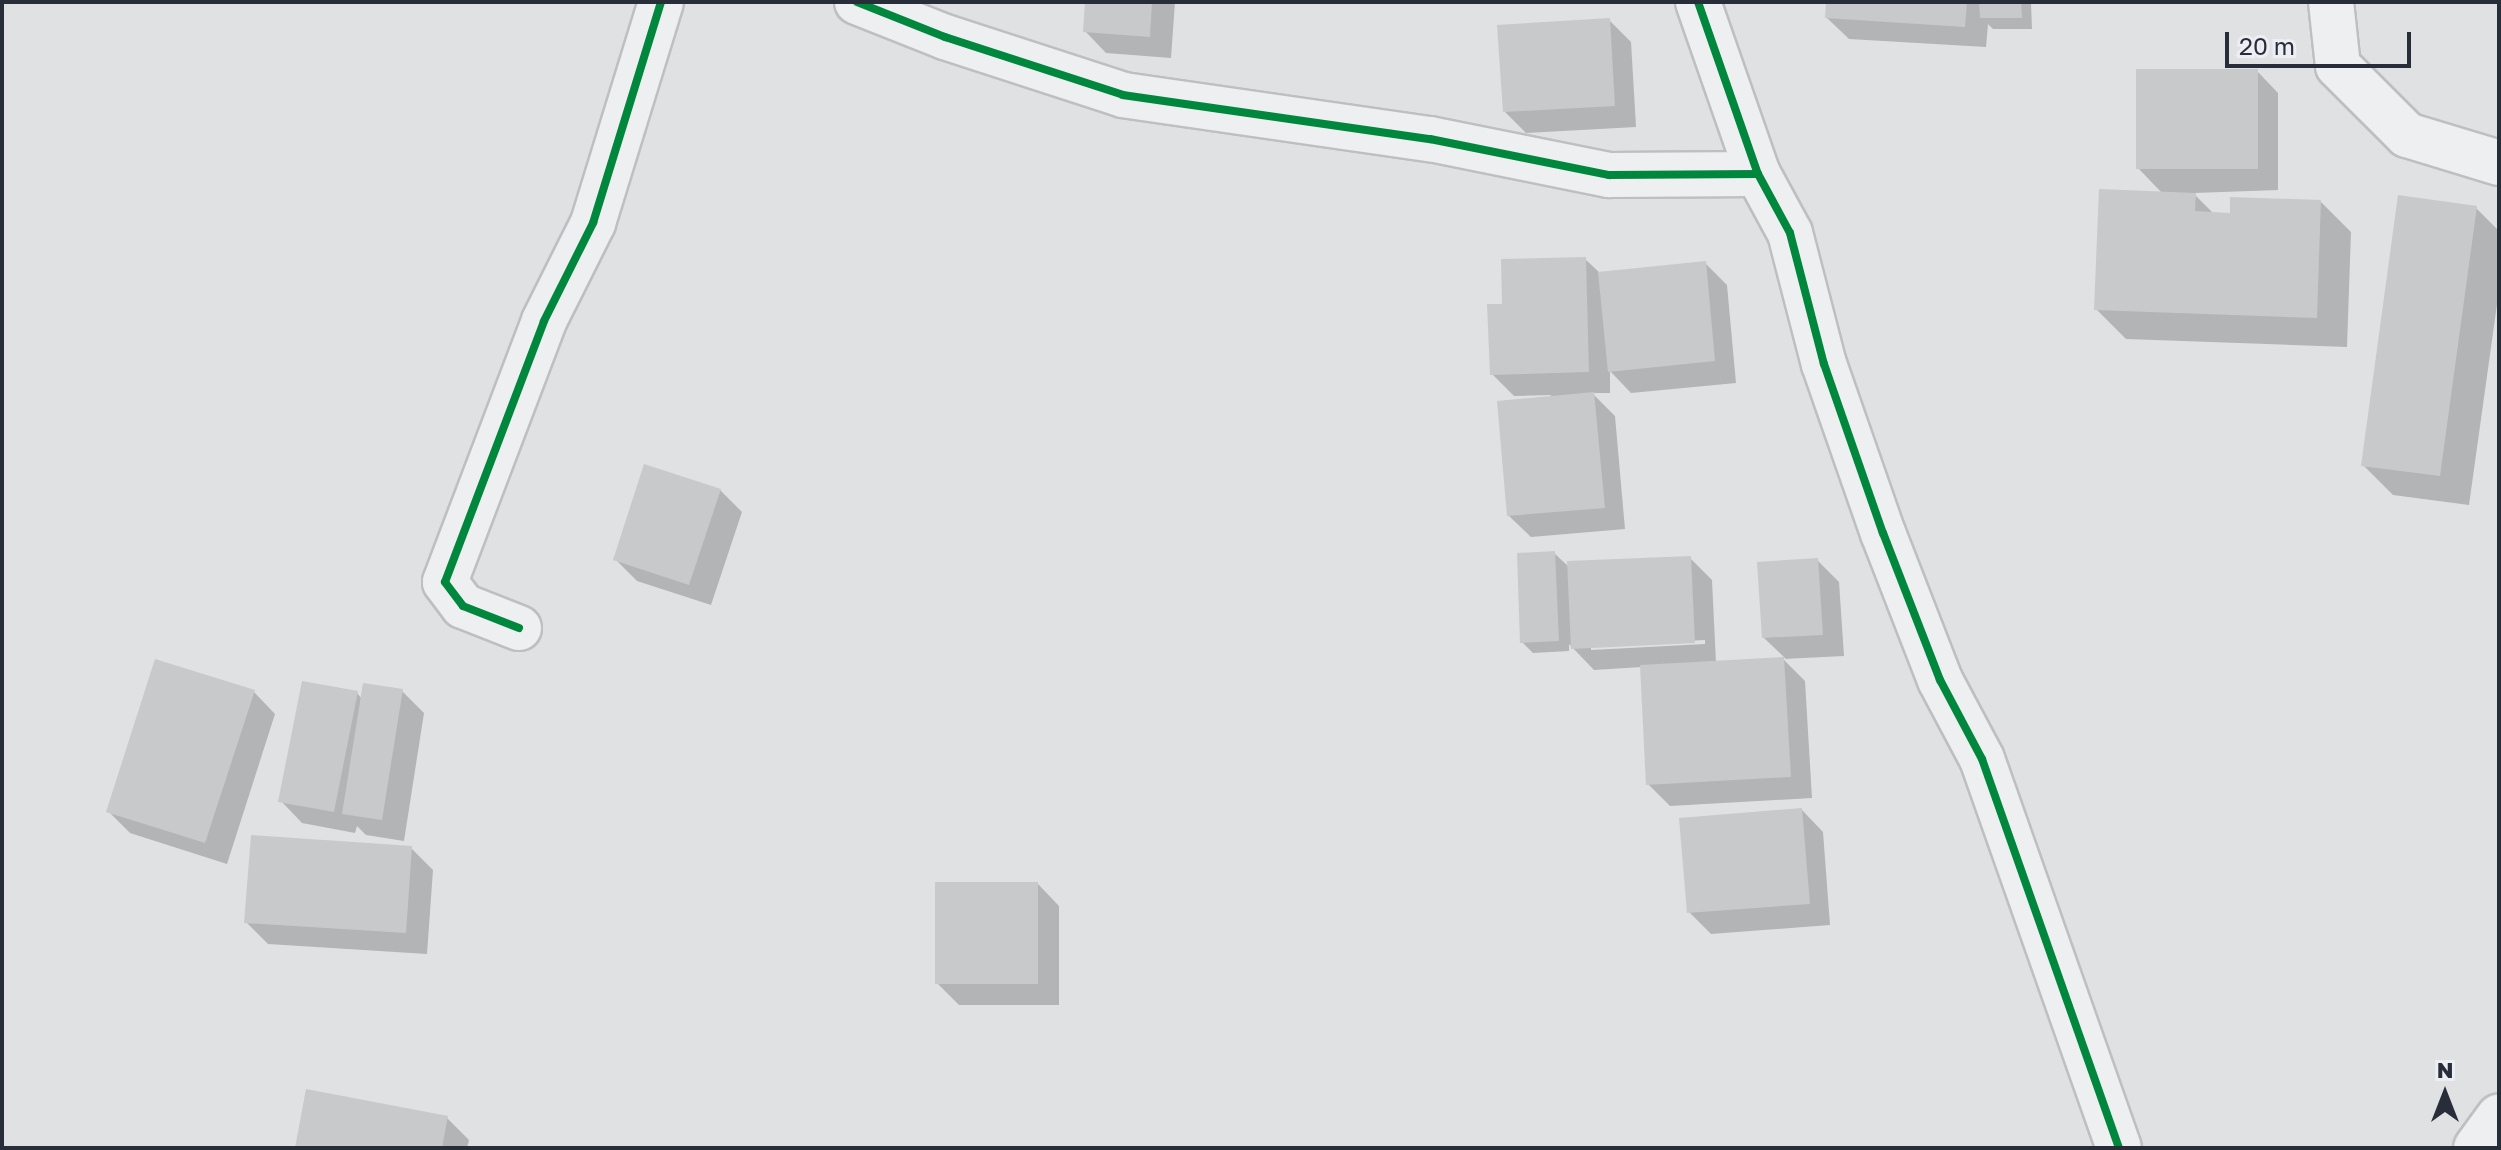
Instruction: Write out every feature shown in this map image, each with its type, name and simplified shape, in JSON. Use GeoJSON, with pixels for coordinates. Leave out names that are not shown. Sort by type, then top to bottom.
{"type":"FeatureCollection","features":[{"type":"Feature","properties":{"kind":"street"},"geometry":{"type":"LineString","coordinates":[[519,628],[463,606],[445,582],[544,321],[593,223],[661,2]]}},
{"type":"Feature","properties":{"kind":"street"},"geometry":{"type":"LineString","coordinates":[[857,2],[945,37],[1123,95],[1430,139],[1609,175],[1758,174]]}},
{"type":"Feature","properties":{"kind":"street"},"geometry":{"type":"LineString","coordinates":[[1698,2],[1758,174],[1790,233],[1824,364],[1883,533],[1940,680],[1982,759],[2119,1148]]}},
{"type":"Feature","properties":{"kind":"street"},"geometry":{"type":"LineString","coordinates":[[2331,2],[2338,66],[2407,135],[2499,163]]}},
{"type":"Feature","properties":{"kind":"street"},"geometry":{"type":"LineString","coordinates":[[2476,1148],[2499,1116]]}},
{"type":"Feature","properties":{"kind":"building"},"geometry":{"type":"Polygon","coordinates":[[[1085,2],[1152,2],[1150,37],[1083,32],[1085,2]]]}},
{"type":"Feature","properties":{"kind":"building"},"geometry":{"type":"Polygon","coordinates":[[[1826,2],[1967,2],[1965,27],[1825,18],[1826,2]]]}},
{"type":"Feature","properties":{"kind":"building"},"geometry":{"type":"Polygon","coordinates":[[[1979,2],[2021,2],[2022,18],[1980,18],[1979,2]]]}},
{"type":"Feature","properties":{"kind":"building"},"geometry":{"type":"Polygon","coordinates":[[[1610,18],[1615,106],[1503,112],[1497,25],[1610,18]]]}},
{"type":"Feature","properties":{"kind":"building"},"geometry":{"type":"Polygon","coordinates":[[[2136,69],[2258,69],[2258,169],[2136,169],[2136,69]]]}},
{"type":"Feature","properties":{"kind":"building"},"geometry":{"type":"Polygon","coordinates":[[[2099,189],[2196,193],[2195,211],[2230,213],[2230,197],[2321,200],[2317,318],[2094,310],[2099,189]]]}},
{"type":"Feature","properties":{"kind":"building"},"geometry":{"type":"Polygon","coordinates":[[[2398,195],[2477,206],[2440,476],[2361,466],[2398,195]]]}},
{"type":"Feature","properties":{"kind":"building"},"geometry":{"type":"Polygon","coordinates":[[[1586,257],[1589,372],[1490,375],[1487,304],[1502,304],[1501,259],[1586,257]]]}},
{"type":"Feature","properties":{"kind":"building"},"geometry":{"type":"Polygon","coordinates":[[[1706,261],[1715,361],[1608,372],[1598,272],[1706,261]]]}},
{"type":"Feature","properties":{"kind":"building"},"geometry":{"type":"Polygon","coordinates":[[[1594,392],[1605,508],[1507,516],[1497,401],[1594,392]]]}},
{"type":"Feature","properties":{"kind":"building"},"geometry":{"type":"Polygon","coordinates":[[[644,464],[721,489],[689,585],[613,560],[644,464]]]}},
{"type":"Feature","properties":{"kind":"building"},"geometry":{"type":"Polygon","coordinates":[[[1555,551],[1559,641],[1520,643],[1517,553],[1555,551]]]}},
{"type":"Feature","properties":{"kind":"building"},"geometry":{"type":"Polygon","coordinates":[[[1691,556],[1695,643],[1571,649],[1567,561],[1691,556]]]}},
{"type":"Feature","properties":{"kind":"building"},"geometry":{"type":"Polygon","coordinates":[[[1818,558],[1823,635],[1762,638],[1757,562],[1818,558]]]}},
{"type":"Feature","properties":{"kind":"building"},"geometry":{"type":"Polygon","coordinates":[[[1784,657],[1791,777],[1646,785],[1640,665],[1784,657]]]}},
{"type":"Feature","properties":{"kind":"building"},"geometry":{"type":"Polygon","coordinates":[[[155,659],[255,690],[205,843],[106,812],[155,659]]]}},
{"type":"Feature","properties":{"kind":"building"},"geometry":{"type":"Polygon","coordinates":[[[302,681],[358,691],[334,812],[278,802],[302,681]]]}},
{"type":"Feature","properties":{"kind":"building"},"geometry":{"type":"Polygon","coordinates":[[[363,683],[403,689],[382,820],[342,814],[363,683]]]}},
{"type":"Feature","properties":{"kind":"building"},"geometry":{"type":"Polygon","coordinates":[[[1802,808],[1810,904],[1687,913],[1679,818],[1802,808]]]}},
{"type":"Feature","properties":{"kind":"building"},"geometry":{"type":"Polygon","coordinates":[[[251,835],[412,846],[406,933],[244,923],[251,835]]]}},
{"type":"Feature","properties":{"kind":"building"},"geometry":{"type":"Polygon","coordinates":[[[935,882],[1038,882],[1038,984],[935,984],[935,882]]]}},
{"type":"Feature","properties":{"kind":"building"},"geometry":{"type":"Polygon","coordinates":[[[306,1089],[448,1116],[442,1148],[295,1148],[306,1089]]]}},
{"type":"Feature","properties":{"kind":"cycle path"},"geometry":{"type":"LineString","coordinates":[[519,628],[463,606],[445,582],[544,321],[593,223],[661,2]]}},
{"type":"Feature","properties":{"kind":"cycle path"},"geometry":{"type":"LineString","coordinates":[[857,2],[945,37],[1123,95],[1430,139],[1609,175],[1758,174]]}},
{"type":"Feature","properties":{"kind":"cycle path"},"geometry":{"type":"LineString","coordinates":[[1698,2],[1758,174],[1790,233],[1824,364],[1883,533],[1940,680],[1982,759],[2119,1148]]}}]}
